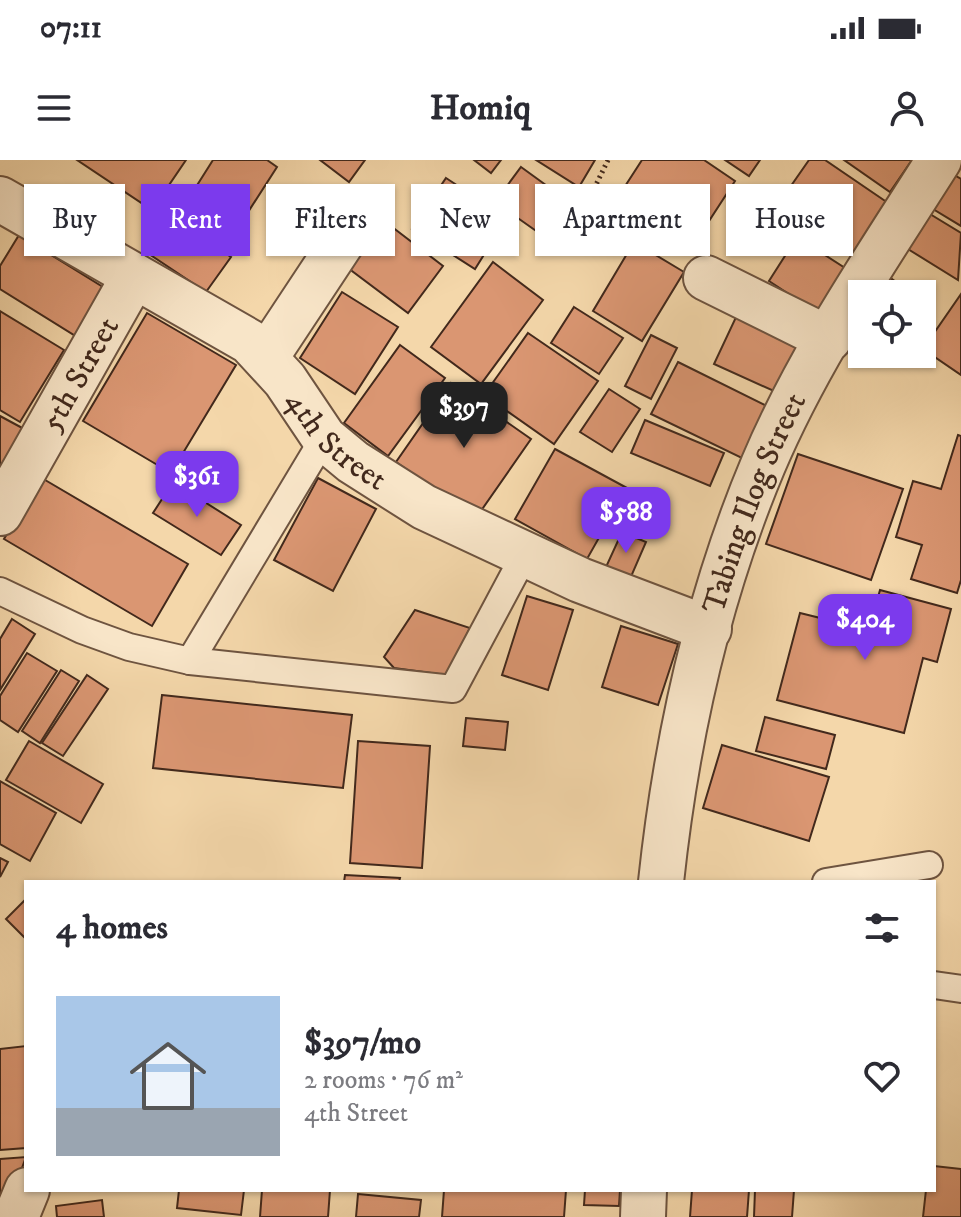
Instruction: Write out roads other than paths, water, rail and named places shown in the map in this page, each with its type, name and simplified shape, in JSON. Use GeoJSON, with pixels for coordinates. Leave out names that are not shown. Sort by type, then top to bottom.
{"type":"FeatureCollection","features":[{"type":"Feature","properties":{"kind":"street","name":"Tabing Ilog Street"},"geometry":{"type":"LineString","coordinates":[[661,880],[676,765],[709,629],[735,539],[764,463],[829,339],[939,160]]}},
{"type":"Feature","properties":{"kind":"street","name":"4th Street"},"geometry":{"type":"LineString","coordinates":[[0,199],[226,326],[266,357],[324,438],[353,462],[424,507],[524,556],[644,607],[709,629]]}},
{"type":"Feature","properties":{"kind":"street"},"geometry":{"type":"LineString","coordinates":[[266,357],[333,256]]}},
{"type":"Feature","properties":{"kind":"street","name":"5th Street"},"geometry":{"type":"LineString","coordinates":[[0,513],[134,276]]}},
{"type":"Feature","properties":{"kind":"street"},"geometry":{"type":"LineString","coordinates":[[706,278],[829,339]]}},
{"type":"Feature","properties":{"kind":"street"},"geometry":{"type":"LineString","coordinates":[[16,1217],[26,1192]]}},
{"type":"Feature","properties":{"kind":"street"},"geometry":{"type":"LineString","coordinates":[[643,1217],[644,1192]]}},
{"type":"Feature","properties":{"kind":"lane"},"geometry":{"type":"LineString","coordinates":[[190,661],[324,438]]}},
{"type":"Feature","properties":{"kind":"lane"},"geometry":{"type":"LineString","coordinates":[[0,591],[82,630],[129,647],[190,661],[453,689],[524,556]]}},
{"type":"Feature","properties":{"kind":"lane"},"geometry":{"type":"LineString","coordinates":[[838,880],[929,865]]}},
{"type":"Feature","properties":{"kind":"lane"},"geometry":{"type":"LineString","coordinates":[[936,985],[961,989]]}}]}
